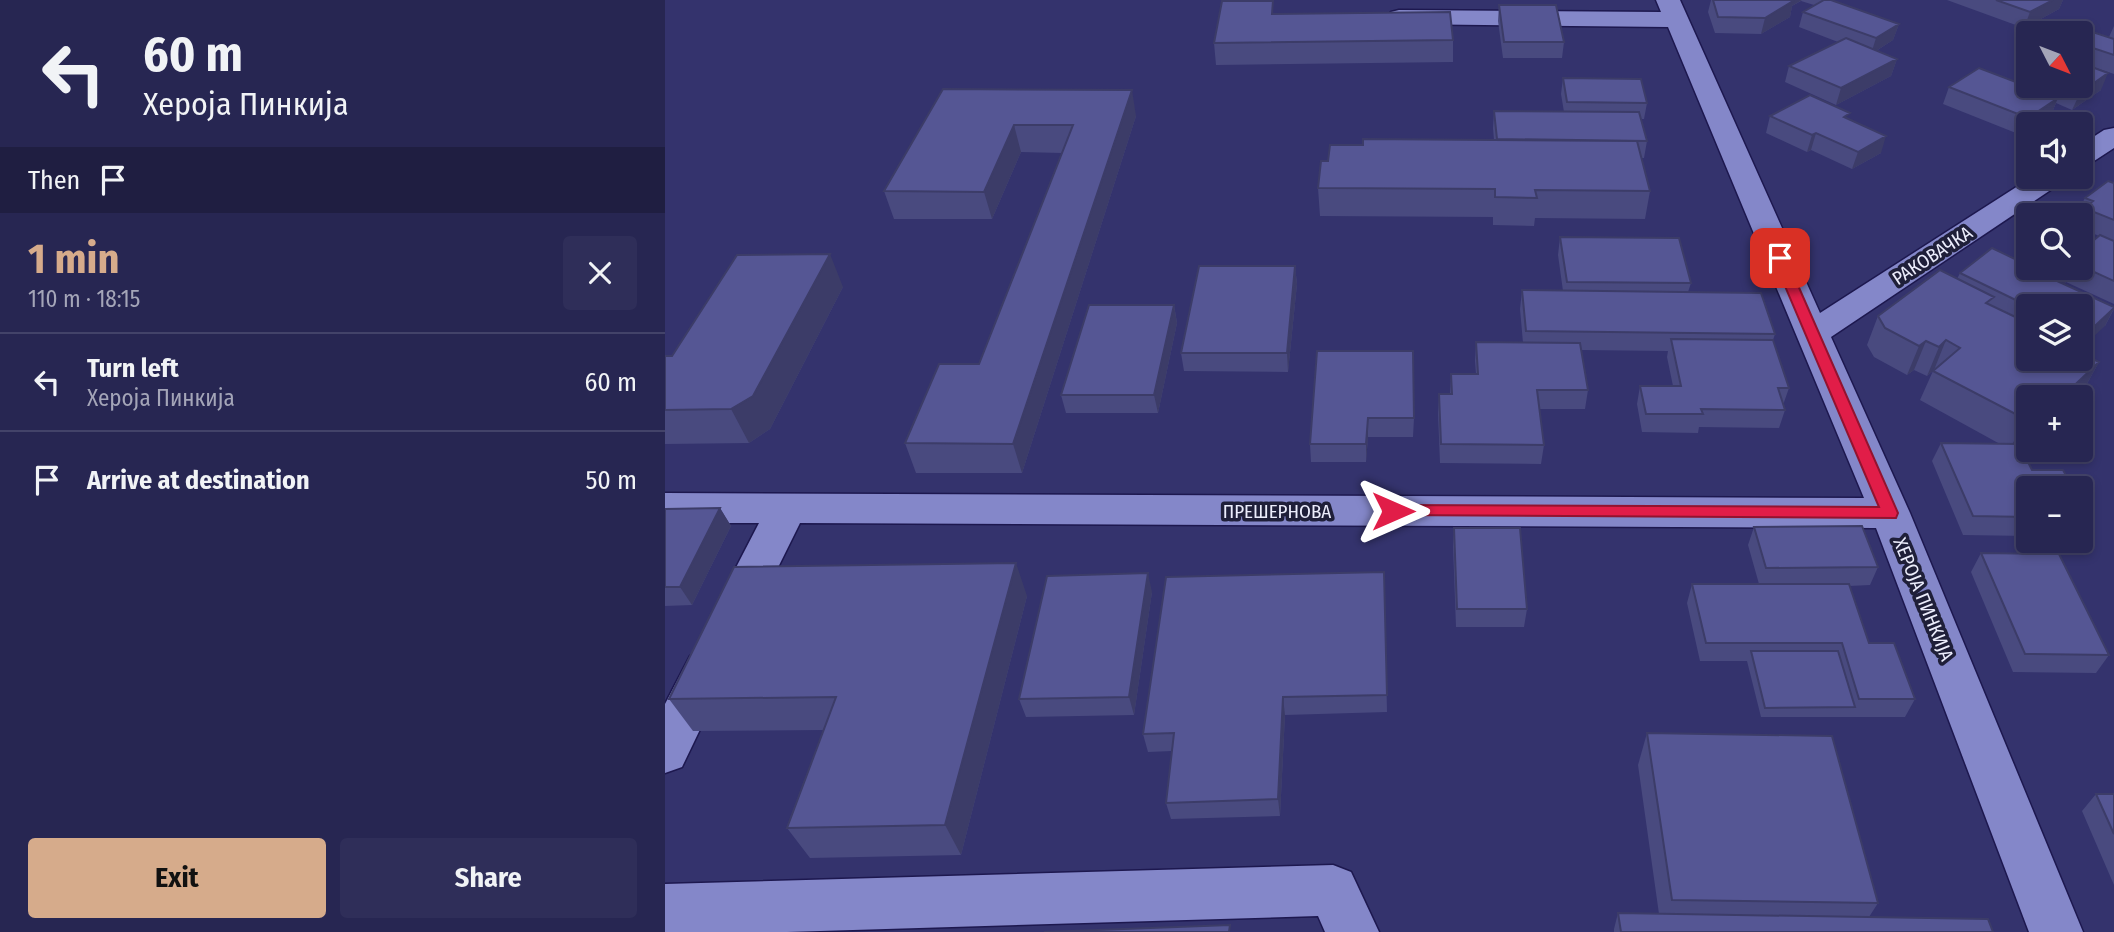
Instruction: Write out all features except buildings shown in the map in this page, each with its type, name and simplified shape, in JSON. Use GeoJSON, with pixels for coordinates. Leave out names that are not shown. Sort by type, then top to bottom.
{"type":"FeatureCollection","features":[{"type":"Feature","properties":{"kind":"street"},"geometry":{"type":"LineString","coordinates":[[1379,17],[1584,17],[1672,10]]}},
{"type":"Feature","properties":{"kind":"street","name":"ХЕРОЈА ПИНКИЈА"},"geometry":{"type":"LineString","coordinates":[[1672,10],[1890,513],[2056,932]]}},
{"type":"Feature","properties":{"kind":"street"},"geometry":{"type":"LineString","coordinates":[[2093,150],[2114,136]]}},
{"type":"Feature","properties":{"kind":"street","name":"РАКОВАЧКА"},"geometry":{"type":"LineString","coordinates":[[1813,333],[2033,189]]}},
{"type":"Feature","properties":{"kind":"street","name":"ПРЕШЕРНОВА"},"geometry":{"type":"LineString","coordinates":[[665,508],[1890,513]]}},
{"type":"Feature","properties":{"kind":"street"},"geometry":{"type":"LineString","coordinates":[[665,752],[787,508]]}},
{"type":"Feature","properties":{"kind":"street"},"geometry":{"type":"LineString","coordinates":[[665,910],[960,916],[1333,890],[1352,932]]}},
{"type":"Feature","properties":{"kind":"route"},"geometry":{"type":"LineString","coordinates":[[1393,511],[1890,513],[1780,258]]}}]}
